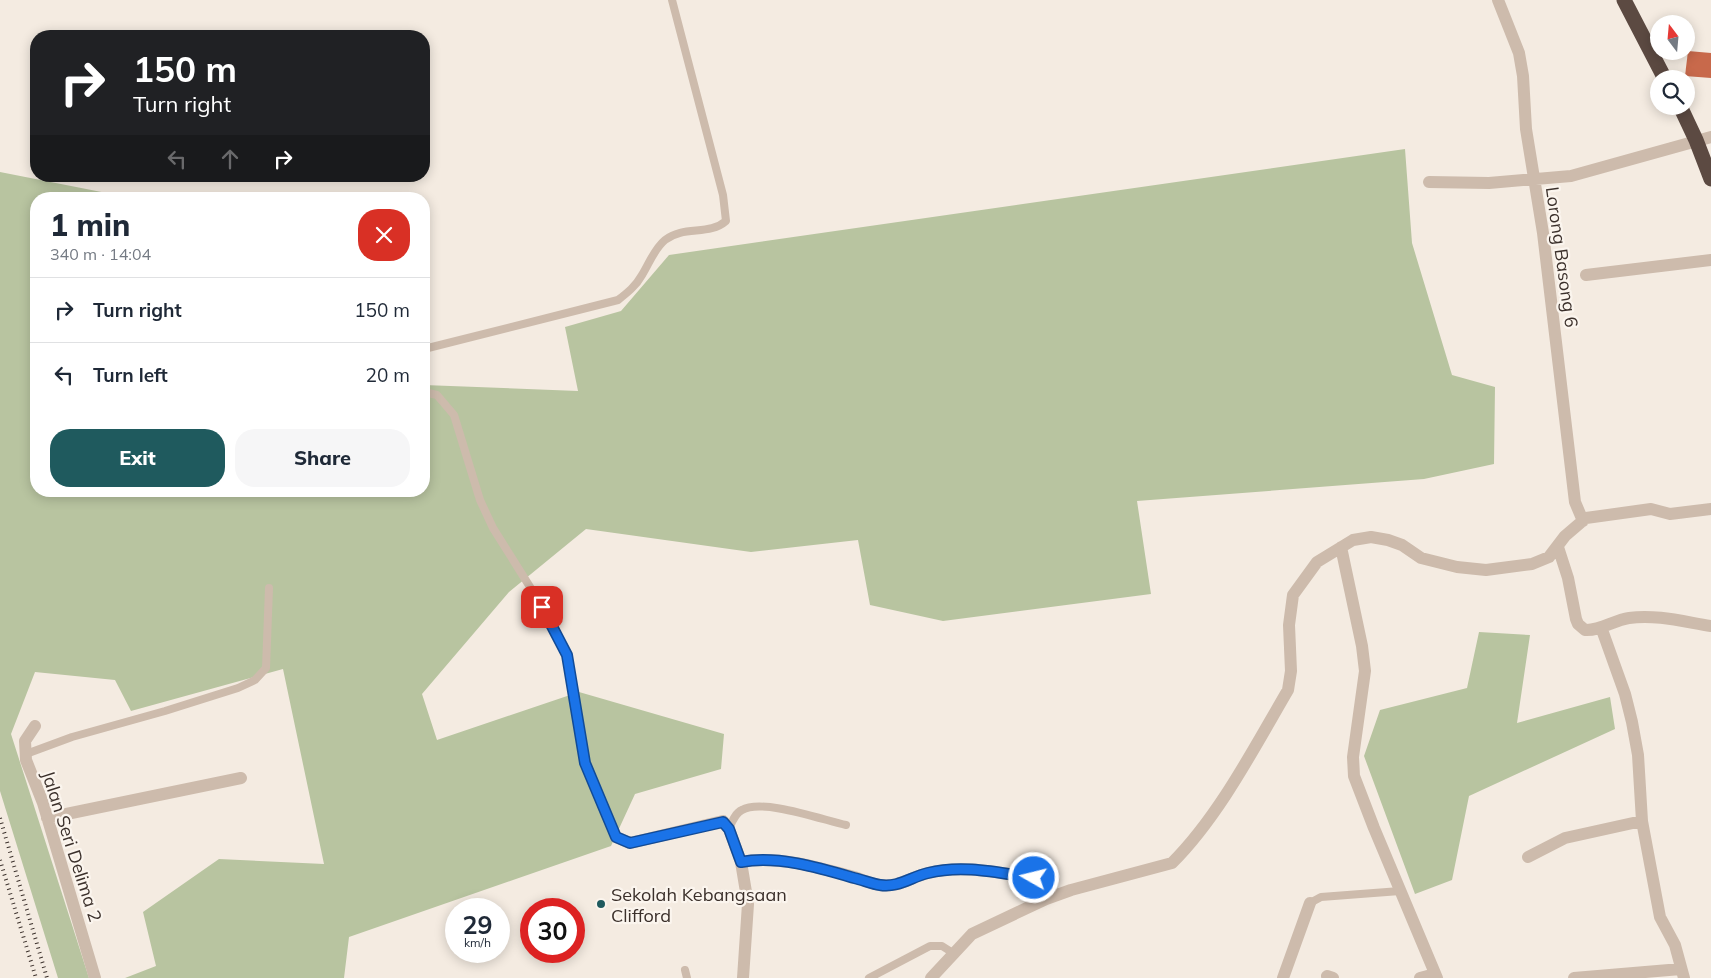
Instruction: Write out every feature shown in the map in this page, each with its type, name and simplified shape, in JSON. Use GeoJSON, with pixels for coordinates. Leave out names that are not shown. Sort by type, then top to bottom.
{"type":"FeatureCollection","features":[{"type":"Feature","properties":{"kind":"highway"},"geometry":{"type":"LineString","coordinates":[[1624,0],[1660,70]]}},
{"type":"Feature","properties":{"kind":"highway"},"geometry":{"type":"LineString","coordinates":[[1687,115],[1704,138],[1711,179]]}},
{"type":"Feature","properties":{"kind":"street","name":"Lorong Basong 6"},"geometry":{"type":"LineString","coordinates":[[1498,0],[1519,53],[1523,76],[1526,129],[1543,233],[1575,502],[1582,521]]}},
{"type":"Feature","properties":{"kind":"street"},"geometry":{"type":"LineString","coordinates":[[1429,182],[1489,183],[1599,170],[1704,138]]}},
{"type":"Feature","properties":{"kind":"street"},"geometry":{"type":"LineString","coordinates":[[1586,275],[1711,260]]}},
{"type":"Feature","properties":{"kind":"street"},"geometry":{"type":"LineString","coordinates":[[931,978],[972,934],[1046,899],[1108,879],[1146,872],[1172,863],[1214,812],[1288,690],[1291,671],[1290,625],[1293,595],[1317,562],[1341,547],[1353,540],[1371,537],[1402,545],[1421,558],[1457,567],[1486,570],[1532,564],[1549,557],[1565,536],[1582,521],[1634,511],[1652,510],[1670,514],[1711,509]]}},
{"type":"Feature","properties":{"kind":"street"},"geometry":{"type":"LineString","coordinates":[[1341,547],[1362,646],[1365,671],[1353,757],[1354,776],[1436,976],[1420,978]]}},
{"type":"Feature","properties":{"kind":"street"},"geometry":{"type":"LineString","coordinates":[[1558,547],[1568,578],[1578,624],[1585,630],[1601,627],[1615,620],[1649,617],[1711,626]]}},
{"type":"Feature","properties":{"kind":"street"},"geometry":{"type":"LineString","coordinates":[[1574,978],[1683,973],[1675,945],[1660,917],[1642,821],[1638,755],[1632,722],[1625,694],[1601,627]]}},
{"type":"Feature","properties":{"kind":"street","name":"Jalan Seri Delima 2"},"geometry":{"type":"LineString","coordinates":[[35,726],[25,741],[26,754],[95,978]]}},
{"type":"Feature","properties":{"kind":"street"},"geometry":{"type":"LineString","coordinates":[[47,818],[241,778]]}},
{"type":"Feature","properties":{"kind":"street"},"geometry":{"type":"LineString","coordinates":[[1528,857],[1566,838],[1642,821]]}},
{"type":"Feature","properties":{"kind":"street"},"geometry":{"type":"LineString","coordinates":[[616,837],[630,843],[723,822],[729,829],[741,862],[748,904],[743,978]]}},
{"type":"Feature","properties":{"kind":"street"},"geometry":{"type":"LineString","coordinates":[[741,862],[754,859],[775,861],[829,871],[880,885],[894,886],[928,873],[969,868],[1034,878],[1042,885],[1046,899]]}},
{"type":"Feature","properties":{"kind":"street"},"geometry":{"type":"LineString","coordinates":[[1283,978],[1310,903]]}},
{"type":"Feature","properties":{"kind":"lane"},"geometry":{"type":"LineString","coordinates":[[430,347],[618,300],[629,292],[641,277],[653,254],[664,240],[686,230],[718,228],[726,221],[723,195],[672,0]]}},
{"type":"Feature","properties":{"kind":"lane"},"geometry":{"type":"LineString","coordinates":[[430,394],[437,396],[454,415],[480,500],[493,528],[552,622],[567,655],[585,763],[616,837]]}},
{"type":"Feature","properties":{"kind":"lane"},"geometry":{"type":"LineString","coordinates":[[26,754],[72,737],[165,711],[254,680],[266,668],[269,588]]}},
{"type":"Feature","properties":{"kind":"lane"},"geometry":{"type":"LineString","coordinates":[[729,829],[735,816],[742,810],[753,806],[772,808],[846,825]]}},
{"type":"Feature","properties":{"kind":"lane"},"geometry":{"type":"LineString","coordinates":[[1310,903],[1321,897],[1400,891]]}},
{"type":"Feature","properties":{"kind":"lane"},"geometry":{"type":"LineString","coordinates":[[869,978],[930,946],[942,946],[953,953]]}},
{"type":"Feature","properties":{"kind":"green space"},"geometry":{"type":"Polygon","coordinates":[[[1405,149],[1412,243],[1452,375],[1495,387],[1494,464],[1424,479],[1137,501],[1151,594],[943,621],[870,605],[858,540],[751,552],[586,529],[509,592],[422,694],[437,740],[579,692],[724,734],[721,769],[635,794],[611,846],[461,898],[445,898],[445,904],[349,937],[344,978],[125,978],[156,966],[143,912],[219,859],[324,864],[283,669],[131,711],[115,680],[35,672],[11,734],[89,978],[58,978],[0,791],[0,172],[30,178],[30,182],[51,182],[101,192],[30,192],[30,497],[430,497],[430,385],[578,391],[565,327],[621,311],[669,255],[1405,149]]]}},
{"type":"Feature","properties":{"kind":"green space"},"geometry":{"type":"Polygon","coordinates":[[[1479,632],[1530,635],[1517,723],[1610,697],[1615,729],[1469,796],[1452,880],[1415,894],[1364,756],[1380,710],[1467,688],[1479,632]]]}},
{"type":"Feature","properties":{"kind":"building"},"geometry":{"type":"Polygon","coordinates":[[[1695,52],[1711,53],[1711,78],[1695,77],[1695,70],[1686,70],[1687,60],[1695,60],[1695,52]]]}},
{"type":"Feature","properties":{"kind":"railway"},"geometry":{"type":"LineString","coordinates":[[0,818],[47,978]]}},
{"type":"Feature","properties":{"kind":"railway"},"geometry":{"type":"LineString","coordinates":[[0,860],[36,978]]}},
{"type":"Feature","properties":{"kind":"place","name":"Sekolah Kebangsaan Clifford"},"geometry":{"type":"Point","coordinates":[601,904]}},
{"type":"Feature","properties":{"kind":"route"},"geometry":{"type":"LineString","coordinates":[[542,607],[552,622],[567,655],[585,763],[616,837],[622,841],[630,843],[723,822],[729,829],[741,862],[754,859],[775,861],[829,871],[880,885],[894,886],[928,873],[969,868],[1034,878]]}}]}
